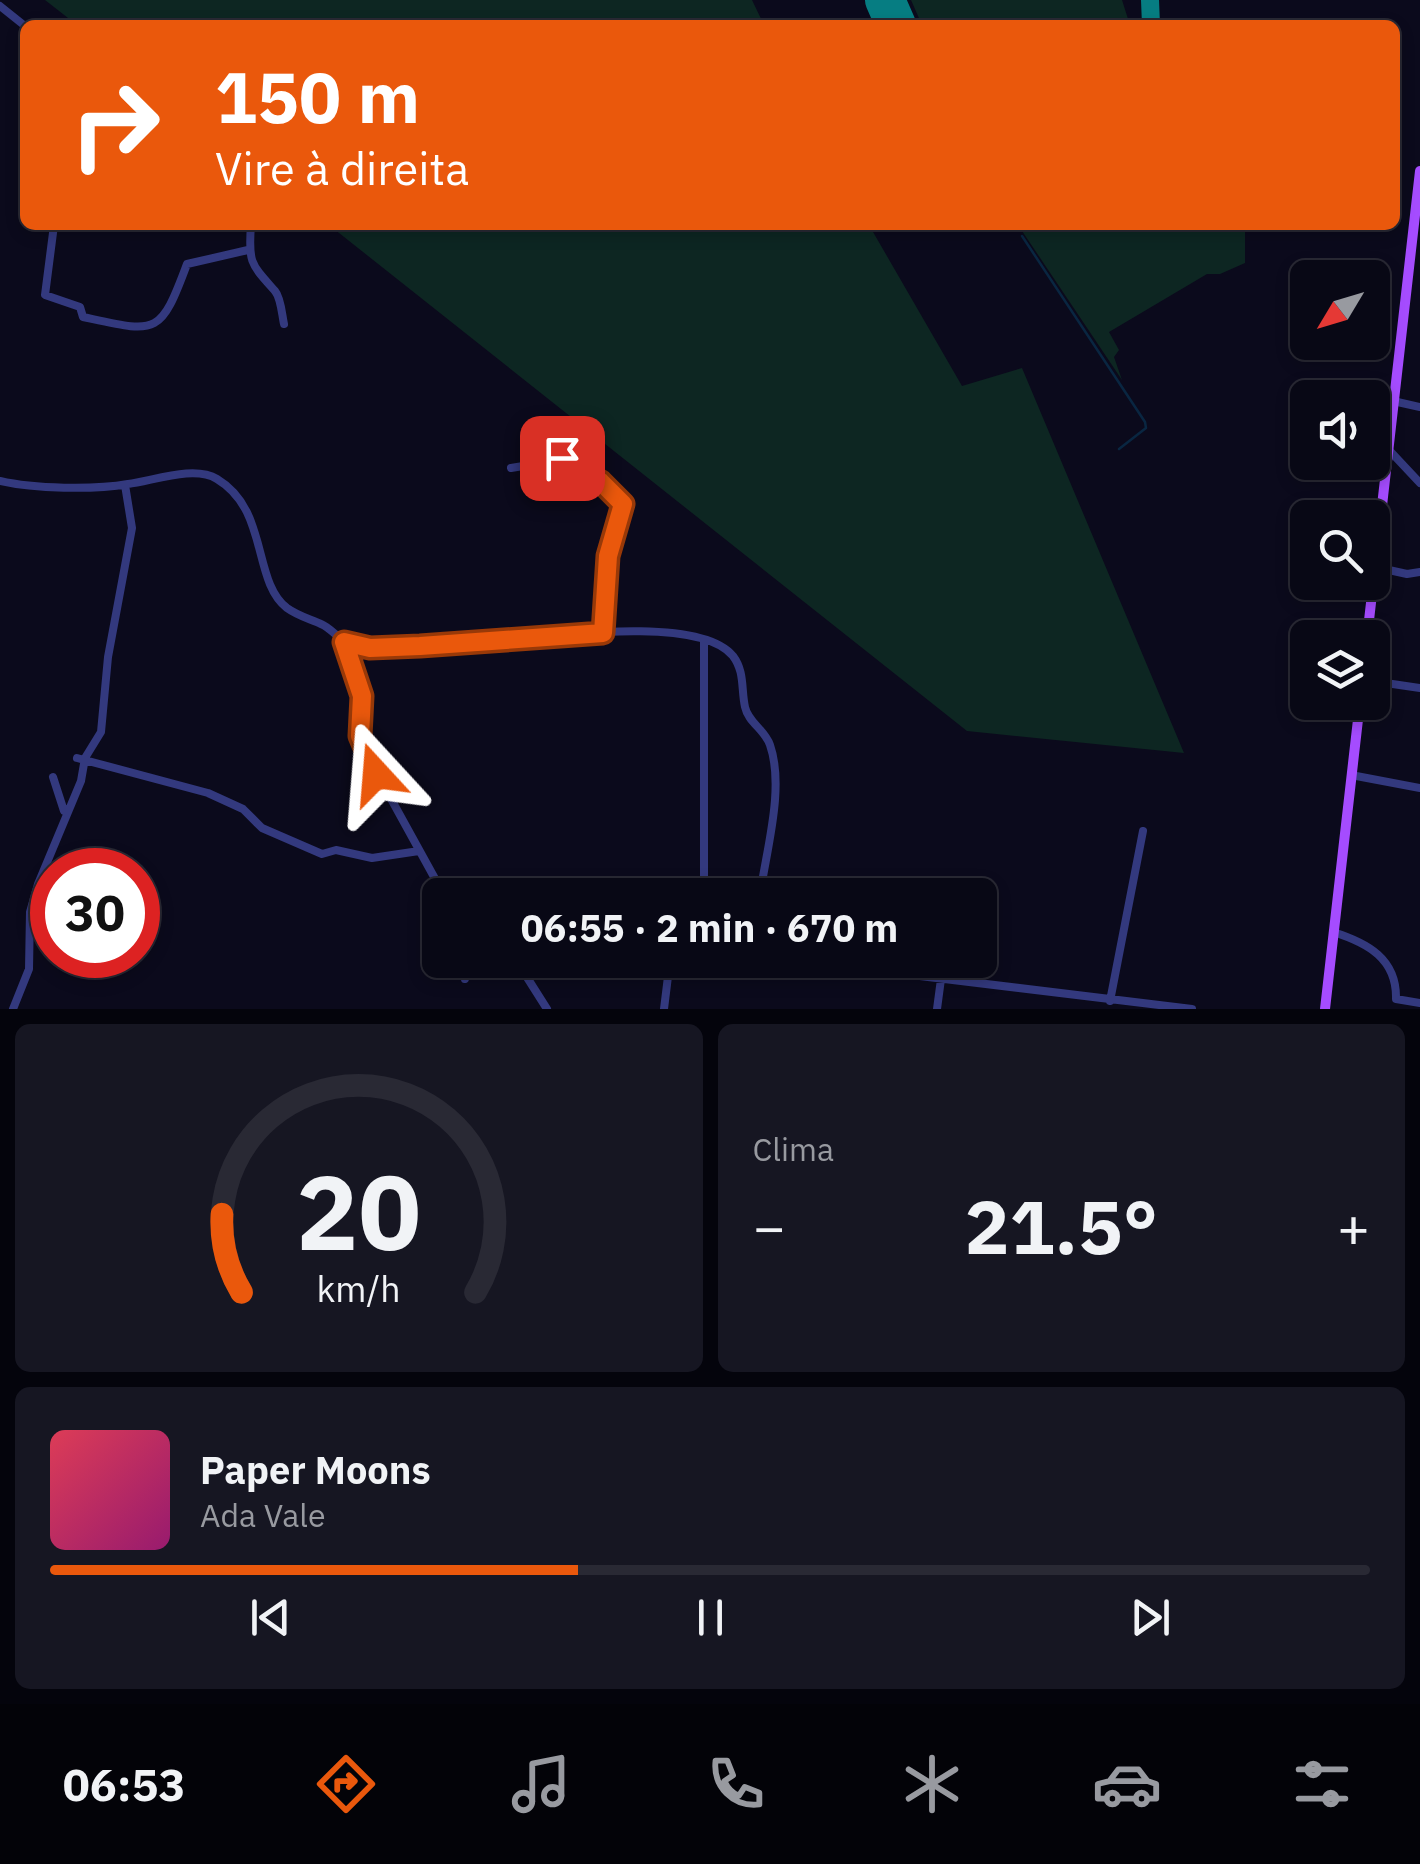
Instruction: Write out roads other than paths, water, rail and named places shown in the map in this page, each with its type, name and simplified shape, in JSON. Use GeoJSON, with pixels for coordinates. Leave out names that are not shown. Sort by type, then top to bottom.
{"type":"FeatureCollection","features":[{"type":"Feature","properties":{"kind":"main road"},"geometry":{"type":"LineString","coordinates":[[1390,434],[1420,172]]}},
{"type":"Feature","properties":{"kind":"main road"},"geometry":{"type":"LineString","coordinates":[[1325,1009],[1358,720]]}},
{"type":"Feature","properties":{"kind":"street"},"geometry":{"type":"LineString","coordinates":[[0,6],[20,22]]}},
{"type":"Feature","properties":{"kind":"street"},"geometry":{"type":"LineString","coordinates":[[53,230],[45,294],[80,307],[83,317],[138,330],[148,328],[172,306],[184,266],[248,250]]}},
{"type":"Feature","properties":{"kind":"street"},"geometry":{"type":"LineString","coordinates":[[250,230],[248,250],[262,281],[277,293],[284,324]]}},
{"type":"Feature","properties":{"kind":"street"},"geometry":{"type":"LineString","coordinates":[[1394,401],[1420,408]]}},
{"type":"Feature","properties":{"kind":"street"},"geometry":{"type":"LineString","coordinates":[[1390,452],[1420,483]]}},
{"type":"Feature","properties":{"kind":"street"},"geometry":{"type":"LineString","coordinates":[[511,468],[566,459],[622,502],[608,556],[603,633]]}},
{"type":"Feature","properties":{"kind":"street"},"geometry":{"type":"LineString","coordinates":[[0,481],[54,488],[125,485],[200,474],[219,480],[257,530],[265,572],[284,607],[324,625],[344,642],[370,648],[603,633],[704,640],[736,660],[747,714],[770,747],[772,808],[762,878]]}},
{"type":"Feature","properties":{"kind":"street"},"geometry":{"type":"LineString","coordinates":[[13,1009],[29,969],[30,912],[64,815],[81,781],[80,760],[101,732],[108,657],[129,544],[132,510],[125,485]]}},
{"type":"Feature","properties":{"kind":"street"},"geometry":{"type":"LineString","coordinates":[[1390,571],[1420,572]]}},
{"type":"Feature","properties":{"kind":"street"},"geometry":{"type":"LineString","coordinates":[[704,640],[704,878]]}},
{"type":"Feature","properties":{"kind":"street"},"geometry":{"type":"LineString","coordinates":[[344,642],[362,696],[363,748],[434,878]]}},
{"type":"Feature","properties":{"kind":"street"},"geometry":{"type":"LineString","coordinates":[[1390,684],[1420,688]]}},
{"type":"Feature","properties":{"kind":"street"},"geometry":{"type":"LineString","coordinates":[[80,760],[208,793],[243,809],[262,828],[322,854],[336,850],[372,858],[419,851]]}},
{"type":"Feature","properties":{"kind":"street"},"geometry":{"type":"LineString","coordinates":[[1351,775],[1420,788]]}},
{"type":"Feature","properties":{"kind":"street"},"geometry":{"type":"LineString","coordinates":[[53,777],[64,815]]}},
{"type":"Feature","properties":{"kind":"street"},"geometry":{"type":"LineString","coordinates":[[1110,1001],[1143,831]]}},
{"type":"Feature","properties":{"kind":"street"},"geometry":{"type":"LineString","coordinates":[[1334,932],[1376,950],[1396,982],[1396,999],[1420,1003]]}},
{"type":"Feature","properties":{"kind":"street"},"geometry":{"type":"LineString","coordinates":[[527,978],[547,1009]]}},
{"type":"Feature","properties":{"kind":"street"},"geometry":{"type":"LineString","coordinates":[[664,1009],[668,978]]}},
{"type":"Feature","properties":{"kind":"street"},"geometry":{"type":"LineString","coordinates":[[933,978],[1192,1009]]}},
{"type":"Feature","properties":{"kind":"street"},"geometry":{"type":"LineString","coordinates":[[938,1009],[941,979]]}},
{"type":"Feature","properties":{"kind":"waterway"},"geometry":{"type":"LineString","coordinates":[[1022,236],[1145,422],[1146,428],[1119,449]]}}]}
